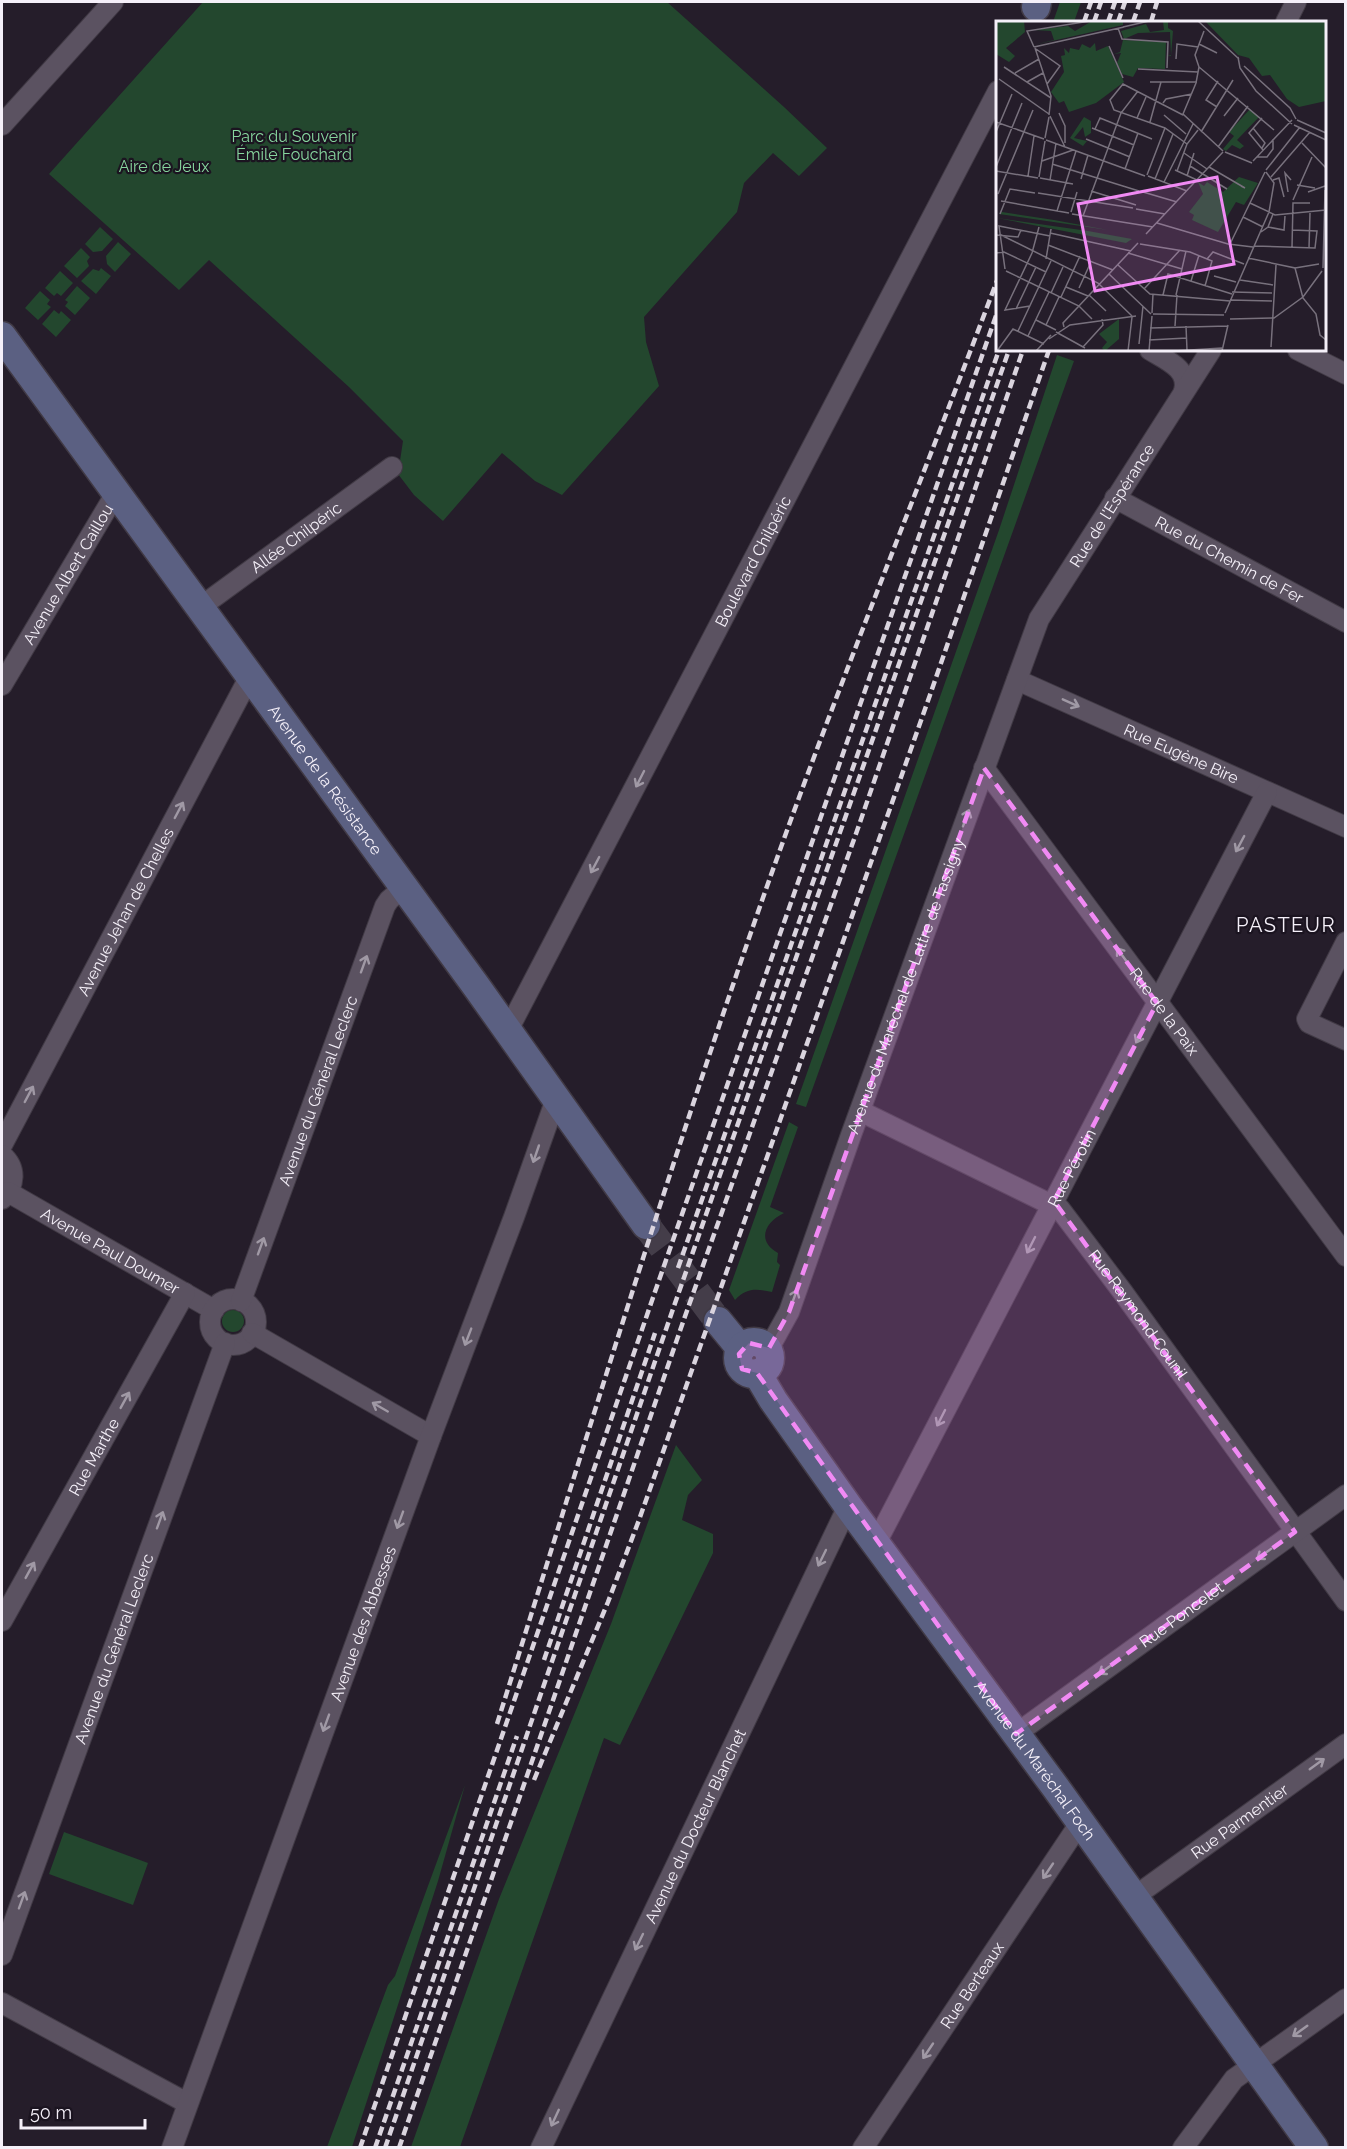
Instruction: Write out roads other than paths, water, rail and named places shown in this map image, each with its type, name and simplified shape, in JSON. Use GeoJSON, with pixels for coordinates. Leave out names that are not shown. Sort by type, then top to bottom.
{"type":"FeatureCollection","features":[{"type":"Feature","properties":{"kind":"street"},"geometry":{"type":"LineString","coordinates":[[2,125],[113,2]]}},
{"type":"Feature","properties":{"kind":"street"},"geometry":{"type":"LineString","coordinates":[[1286,21],[1296,2]]}},
{"type":"Feature","properties":{"kind":"street","name":"Boulevard Chilpéric"},"geometry":{"type":"LineString","coordinates":[[507,1032],[996,95]]}},
{"type":"Feature","properties":{"kind":"street","name":"Avenue de la Résistance"},"geometry":{"type":"LineString","coordinates":[[2,336],[646,1225]]}},
{"type":"Feature","properties":{"kind":"street"},"geometry":{"type":"LineString","coordinates":[[1151,351],[1182,372],[1186,383],[1184,391]]}},
{"type":"Feature","properties":{"kind":"street","name":"Rue de l'Espérance"},"geometry":{"type":"LineString","coordinates":[[1040,619],[1210,351]]}},
{"type":"Feature","properties":{"kind":"street"},"geometry":{"type":"LineString","coordinates":[[1300,351],[1346,374]]}},
{"type":"Feature","properties":{"kind":"street","name":"Allée Chilpéric"},"geometry":{"type":"LineString","coordinates":[[200,608],[392,467]]}},
{"type":"Feature","properties":{"kind":"street","name":"Avenue Albert Caillou"},"geometry":{"type":"LineString","coordinates":[[2,685],[116,493]]}},
{"type":"Feature","properties":{"kind":"street","name":"Rue du Chemin de Fer"},"geometry":{"type":"LineString","coordinates":[[1115,498],[1346,622]]}},
{"type":"Feature","properties":{"kind":"street","name":"Avenue du Maréchal de Lattre de Tassigny"},"geometry":{"type":"LineString","coordinates":[[755,1357],[789,1312],[984,768],[1040,619]]}},
{"type":"Feature","properties":{"kind":"street","name":"Avenue Jehan de Chelles"},"geometry":{"type":"LineString","coordinates":[[2,1146],[250,676]]}},
{"type":"Feature","properties":{"kind":"street","name":"Rue Eugène Bire"},"geometry":{"type":"LineString","coordinates":[[1017,680],[1346,827]]}},
{"type":"Feature","properties":{"kind":"street","name":"Rue de la Paix"},"geometry":{"type":"LineString","coordinates":[[984,768],[1346,1256]]}},
{"type":"Feature","properties":{"kind":"street","name":"Rue Pérotin"},"geometry":{"type":"LineString","coordinates":[[876,1543],[1268,792]]}},
{"type":"Feature","properties":{"kind":"street","name":"Avenue du Général Leclerc"},"geometry":{"type":"LineString","coordinates":[[241,1301],[385,906],[403,888]]}},
{"type":"Feature","properties":{"kind":"street"},"geometry":{"type":"LineString","coordinates":[[1346,942],[1307,1019],[1309,1023],[1346,1040]]}},
{"type":"Feature","properties":{"kind":"street","name":"Avenue des Abbesses"},"geometry":{"type":"LineString","coordinates":[[172,2148],[556,1099]]}},
{"type":"Feature","properties":{"kind":"street","name":"Rue Raymond Counil"},"geometry":{"type":"LineString","coordinates":[[860,1111],[1060,1209],[1346,1601]]}},
{"type":"Feature","properties":{"kind":"street"},"geometry":{"type":"LineString","coordinates":[[2,1155],[11,1167],[13,1176],[5,1196]]}},
{"type":"Feature","properties":{"kind":"street","name":"Avenue Paul Doumer"},"geometry":{"type":"LineString","coordinates":[[5,1196],[214,1310]]}},
{"type":"Feature","properties":{"kind":"street","name":"Rue Marthe"},"geometry":{"type":"LineString","coordinates":[[2,1621],[184,1293]]}},
{"type":"Feature","properties":{"kind":"street"},"geometry":{"type":"LineString","coordinates":[[226,1300],[241,1301],[247,1304],[255,1316],[252,1333],[239,1344],[225,1343],[214,1335],[210,1323],[214,1310],[226,1300]]}},
{"type":"Feature","properties":{"kind":"street","name":"Avenue du Maréchal Foch"},"geometry":{"type":"LineString","coordinates":[[718,1321],[755,1357],[773,1400],[1314,2148]]}},
{"type":"Feature","properties":{"kind":"street"},"geometry":{"type":"LineString","coordinates":[[252,1333],[431,1436]]}},
{"type":"Feature","properties":{"kind":"street","name":"Avenue du Général Leclerc"},"geometry":{"type":"LineString","coordinates":[[2,1955],[225,1343]]}},
{"type":"Feature","properties":{"kind":"street","name":"Rue Poncelet"},"geometry":{"type":"LineString","coordinates":[[1016,1734],[1346,1495]]}},
{"type":"Feature","properties":{"kind":"street","name":"Avenue du Docteur Blanchet"},"geometry":{"type":"LineString","coordinates":[[541,2148],[848,1506]]}},
{"type":"Feature","properties":{"kind":"street","name":"Rue Parmentier"},"geometry":{"type":"LineString","coordinates":[[1134,1897],[1346,1744]]}},
{"type":"Feature","properties":{"kind":"street","name":"Rue Berteaux"},"geometry":{"type":"LineString","coordinates":[[863,2148],[1080,1823]]}},
{"type":"Feature","properties":{"kind":"street"},"geometry":{"type":"LineString","coordinates":[[1183,2148],[1234,2079],[1346,1999]]}},
{"type":"Feature","properties":{"kind":"street"},"geometry":{"type":"LineString","coordinates":[[2,2003],[187,2103]]}},
{"type":"Feature","properties":{"kind":"tunnel"},"geometry":{"type":"LineString","coordinates":[[646,1225],[718,1321]]}},
{"type":"Feature","properties":{"kind":"railway"},"geometry":{"type":"LineString","coordinates":[[1084,21],[1091,2]]}},
{"type":"Feature","properties":{"kind":"railway"},"geometry":{"type":"LineString","coordinates":[[1094,21],[1101,2]]}},
{"type":"Feature","properties":{"kind":"railway"},"geometry":{"type":"LineString","coordinates":[[1108,21],[1115,2]]}},
{"type":"Feature","properties":{"kind":"railway"},"geometry":{"type":"LineString","coordinates":[[1118,21],[1125,2]]}},
{"type":"Feature","properties":{"kind":"railway"},"geometry":{"type":"LineString","coordinates":[[1133,21],[1140,2]]}},
{"type":"Feature","properties":{"kind":"railway"},"geometry":{"type":"LineString","coordinates":[[1151,21],[1157,2]]}},
{"type":"Feature","properties":{"kind":"railway"},"geometry":{"type":"LineString","coordinates":[[497,1724],[664,1192],[734,981],[826,725],[996,283]]}},
{"type":"Feature","properties":{"kind":"railway"},"geometry":{"type":"LineString","coordinates":[[360,2148],[657,1286],[996,316]]}},
{"type":"Feature","properties":{"kind":"railway"},"geometry":{"type":"LineString","coordinates":[[678,1268],[999,351]]}},
{"type":"Feature","properties":{"kind":"railway"},"geometry":{"type":"LineString","coordinates":[[385,2148],[673,1309],[1009,351]]}},
{"type":"Feature","properties":{"kind":"railway"},"geometry":{"type":"LineString","coordinates":[[399,2148],[683,1322],[858,828],[1023,351]]}},
{"type":"Feature","properties":{"kind":"railway"},"geometry":{"type":"LineString","coordinates":[[534,1780],[608,1602],[639,1520],[1049,351]]}},
{"type":"Feature","properties":{"kind":"railway"},"geometry":{"type":"LineString","coordinates":[[544,1660],[655,1333]]}},
{"type":"Feature","properties":{"kind":"railway"},"geometry":{"type":"LineString","coordinates":[[375,2148],[517,1736]]}},
{"type":"Feature","properties":{"kind":"district","name":"PASTEUR"},"geometry":{"type":"Point","coordinates":[1286,925]}},
{"type":"Feature","properties":{"kind":"park label","name":"Parc du Souvenir Émile Fouchard"},"geometry":{"type":"Point","coordinates":[294,145]}},
{"type":"Feature","properties":{"kind":"park label","name":"Aire de Jeux"},"geometry":{"type":"Point","coordinates":[164,166]}}]}
